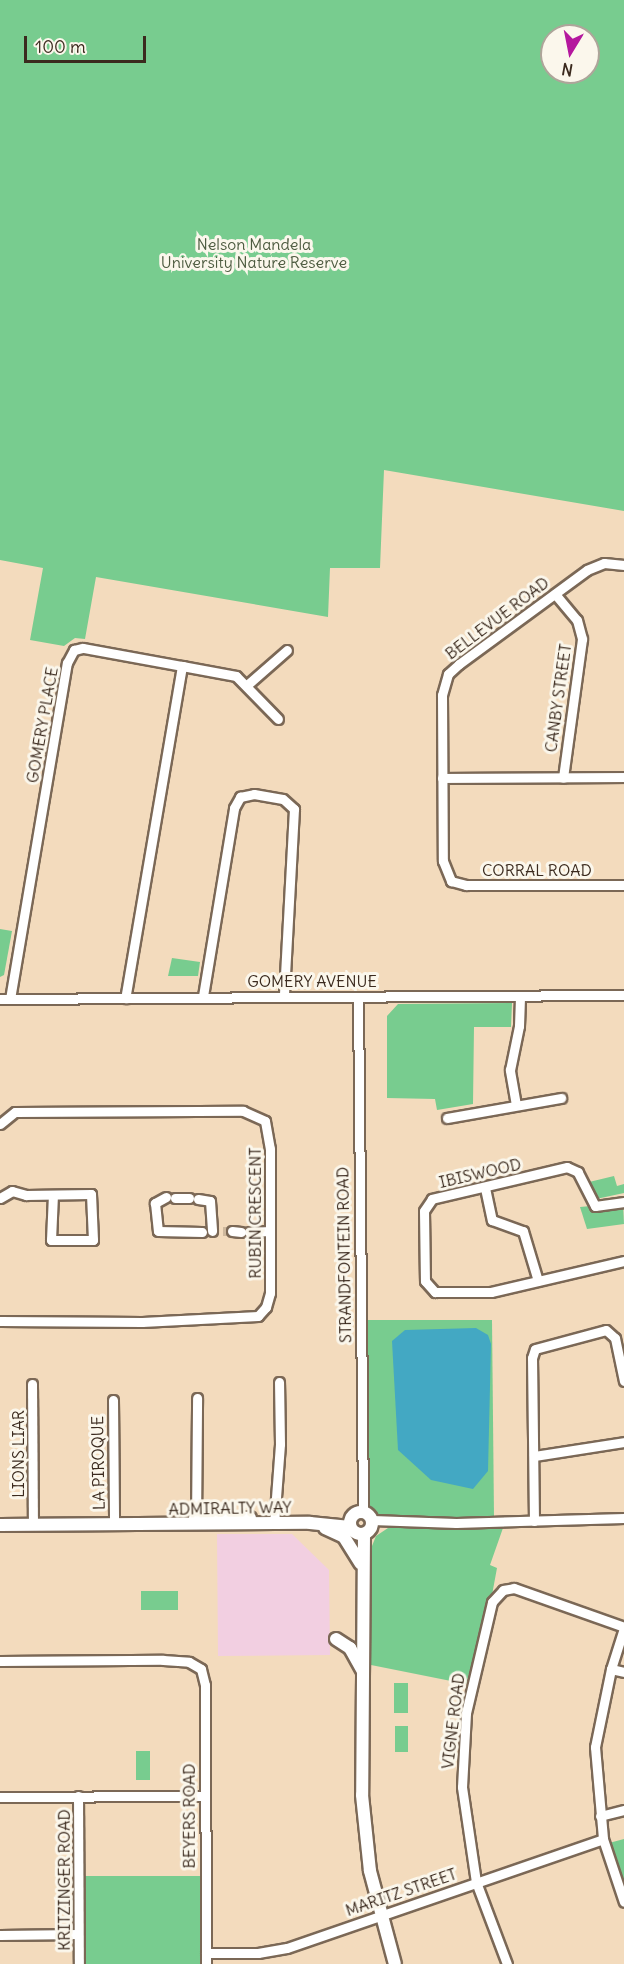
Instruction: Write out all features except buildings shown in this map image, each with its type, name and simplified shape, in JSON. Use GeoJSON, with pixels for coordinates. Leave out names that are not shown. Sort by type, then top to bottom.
{"type":"FeatureCollection","features":[{"type":"Feature","properties":{"kind":"main road","name":"ADMIRALTY WAY"},"geometry":{"type":"LineString","coordinates":[[274,1522],[361,1525]]}},
{"type":"Feature","properties":{"kind":"main road","name":"ADMIRALTY WAY"},"geometry":{"type":"LineString","coordinates":[[0,1524],[274,1522],[361,1525]]}},
{"type":"Feature","properties":{"kind":"main road"},"geometry":{"type":"LineString","coordinates":[[310,1523],[344,1537],[362,1566]]}},
{"type":"Feature","properties":{"kind":"main road","name":"STRANDFONTEIN ROAD"},"geometry":{"type":"LineString","coordinates":[[361,1525],[362,1795],[380,1916],[395,1964]]}},
{"type":"Feature","properties":{"kind":"main road"},"geometry":{"type":"LineString","coordinates":[[336,1639],[350,1648],[363,1674]]}},
{"type":"Feature","properties":{"kind":"street","name":"BELLEVUE ROAD"},"geometry":{"type":"LineString","coordinates":[[451,881],[443,861],[442,687],[448,674],[595,565],[624,565]]}},
{"type":"Feature","properties":{"kind":"street","name":"CANBY STREET"},"geometry":{"type":"LineString","coordinates":[[555,594],[577,620],[582,639],[562,778]]}},
{"type":"Feature","properties":{"kind":"street","name":"GOMERY PLACE"},"geometry":{"type":"LineString","coordinates":[[10,999],[69,657],[74,650],[83,648],[228,672],[247,685],[279,719]]}},
{"type":"Feature","properties":{"kind":"street"},"geometry":{"type":"LineString","coordinates":[[247,685],[288,650]]}},
{"type":"Feature","properties":{"kind":"street"},"geometry":{"type":"LineString","coordinates":[[125,998],[182,666]]}},
{"type":"Feature","properties":{"kind":"street"},"geometry":{"type":"LineString","coordinates":[[442,778],[624,777]]}},
{"type":"Feature","properties":{"kind":"street"},"geometry":{"type":"LineString","coordinates":[[203,996],[234,808],[240,797],[254,794],[283,799],[294,809],[284,995]]}},
{"type":"Feature","properties":{"kind":"street","name":"CORRAL ROAD"},"geometry":{"type":"LineString","coordinates":[[451,881],[466,885],[624,885]]}},
{"type":"Feature","properties":{"kind":"street","name":"GOMERY AVENUE"},"geometry":{"type":"LineString","coordinates":[[0,999],[284,995],[358,997],[624,995]]}},
{"type":"Feature","properties":{"kind":"street"},"geometry":{"type":"LineString","coordinates":[[516,1105],[510,1070],[519,1026],[520,996]]}},
{"type":"Feature","properties":{"kind":"street","name":"STRANDFONTEIN ROAD"},"geometry":{"type":"LineString","coordinates":[[358,997],[361,1525]]}},
{"type":"Feature","properties":{"kind":"street"},"geometry":{"type":"LineString","coordinates":[[447,1118],[561,1098]]}},
{"type":"Feature","properties":{"kind":"street","name":"RUBIN CRESCENT"},"geometry":{"type":"LineString","coordinates":[[0,1124],[7,1115],[21,1112],[251,1112],[265,1121],[269,1131],[270,1231],[269,1300],[253,1318],[0,1321]]}},
{"type":"Feature","properties":{"kind":"street","name":"IBISWOOD"},"geometry":{"type":"LineString","coordinates":[[624,1202],[595,1206],[578,1172],[567,1167],[425,1204],[427,1286],[440,1292],[481,1292],[624,1261]]}},
{"type":"Feature","properties":{"kind":"street"},"geometry":{"type":"LineString","coordinates":[[485,1188],[492,1220],[523,1231],[538,1281]]}},
{"type":"Feature","properties":{"kind":"street"},"geometry":{"type":"LineString","coordinates":[[0,1198],[12,1191],[52,1195],[92,1194],[93,1240],[51,1240],[52,1195]]}},
{"type":"Feature","properties":{"kind":"street"},"geometry":{"type":"LineString","coordinates":[[208,1231],[210,1201],[170,1198],[155,1203],[158,1231],[236,1232],[270,1231]]}},
{"type":"Feature","properties":{"kind":"street"},"geometry":{"type":"LineString","coordinates":[[534,1521],[532,1358],[535,1349],[610,1331],[615,1338],[624,1382]]}},
{"type":"Feature","properties":{"kind":"street"},"geometry":{"type":"LineString","coordinates":[[274,1522],[280,1444],[279,1382]]}},
{"type":"Feature","properties":{"kind":"street","name":"LIONS LIAR"},"geometry":{"type":"LineString","coordinates":[[32,1384],[33,1524]]}},
{"type":"Feature","properties":{"kind":"street"},"geometry":{"type":"LineString","coordinates":[[196,1398],[196,1522]]}},
{"type":"Feature","properties":{"kind":"street","name":"LA PIROQUE"},"geometry":{"type":"LineString","coordinates":[[112,1400],[113,1524]]}},
{"type":"Feature","properties":{"kind":"street"},"geometry":{"type":"LineString","coordinates":[[534,1456],[624,1442]]}},
{"type":"Feature","properties":{"kind":"street","name":"ADMIRALTY WAY"},"geometry":{"type":"LineString","coordinates":[[361,1525],[390,1522],[624,1518]]}},
{"type":"Feature","properties":{"kind":"street","name":"VIGNE ROAD"},"geometry":{"type":"LineString","coordinates":[[507,1964],[476,1882],[465,1816],[462,1755],[478,1654],[492,1602],[503,1590],[525,1591],[624,1627]]}},
{"type":"Feature","properties":{"kind":"street"},"geometry":{"type":"LineString","coordinates":[[624,1627],[611,1669],[595,1747],[603,1839],[624,1902]]}},
{"type":"Feature","properties":{"kind":"street","name":"BEYERS ROAD"},"geometry":{"type":"LineString","coordinates":[[0,1661],[164,1660],[189,1662],[201,1669],[205,1692],[203,1796],[206,1964]]}},
{"type":"Feature","properties":{"kind":"street"},"geometry":{"type":"LineString","coordinates":[[611,1669],[624,1672]]}},
{"type":"Feature","properties":{"kind":"street","name":"KRITZINGER ROAD"},"geometry":{"type":"LineString","coordinates":[[78,1796],[79,1964]]}},
{"type":"Feature","properties":{"kind":"street"},"geometry":{"type":"LineString","coordinates":[[0,1797],[203,1796]]}},
{"type":"Feature","properties":{"kind":"street"},"geometry":{"type":"LineString","coordinates":[[600,1816],[624,1810]]}},
{"type":"Feature","properties":{"kind":"street","name":"MARITZ STREET"},"geometry":{"type":"LineString","coordinates":[[206,1953],[273,1952],[603,1839]]}},
{"type":"Feature","properties":{"kind":"street"},"geometry":{"type":"LineString","coordinates":[[0,1935],[78,1934]]}},
{"type":"Feature","properties":{"kind":"shaded area"},"geometry":{"type":"Polygon","coordinates":[[[217,1534],[292,1534],[329,1570],[330,1655],[218,1656],[217,1534]]]}},
{"type":"Feature","properties":{"kind":"green space","name":"Nelson Mandela University Nature Reserve"},"geometry":{"type":"Polygon","coordinates":[[[0,0],[624,0],[624,511],[384,470],[380,568],[330,568],[328,617],[96,577],[85,639],[75,638],[64,646],[30,640],[43,568],[0,560],[0,0]]]}},
{"type":"Feature","properties":{"kind":"green space"},"geometry":{"type":"Polygon","coordinates":[[[0,929],[12,931],[4,975],[0,977],[0,929]]]}},
{"type":"Feature","properties":{"kind":"green space"},"geometry":{"type":"Polygon","coordinates":[[[172,958],[200,962],[198,976],[168,976],[172,958]]]}},
{"type":"Feature","properties":{"kind":"green space"},"geometry":{"type":"Polygon","coordinates":[[[512,1003],[511,1027],[474,1027],[473,1104],[437,1110],[435,1099],[387,1098],[387,1016],[398,1004],[512,1003]]]}},
{"type":"Feature","properties":{"kind":"green space"},"geometry":{"type":"Polygon","coordinates":[[[614,1176],[617,1186],[624,1184],[624,1193],[596,1199],[585,1183],[614,1176]]]}},
{"type":"Feature","properties":{"kind":"green space"},"geometry":{"type":"Polygon","coordinates":[[[623,1203],[624,1224],[587,1229],[580,1207],[623,1203]]]}},
{"type":"Feature","properties":{"kind":"green space"},"geometry":{"type":"Polygon","coordinates":[[[368,1320],[492,1320],[494,1517],[382,1517],[367,1507],[368,1320]]]}},
{"type":"Feature","properties":{"kind":"green space"},"geometry":{"type":"Polygon","coordinates":[[[388,1528],[503,1528],[490,1565],[497,1568],[492,1595],[466,1684],[371,1665],[370,1551],[376,1536],[388,1528]]]}},
{"type":"Feature","properties":{"kind":"green space"},"geometry":{"type":"Polygon","coordinates":[[[141,1591],[178,1591],[178,1610],[141,1610],[141,1591]]]}},
{"type":"Feature","properties":{"kind":"green space"},"geometry":{"type":"Polygon","coordinates":[[[394,1683],[408,1683],[408,1713],[394,1713],[394,1683]]]}},
{"type":"Feature","properties":{"kind":"green space"},"geometry":{"type":"Polygon","coordinates":[[[395,1726],[408,1726],[408,1752],[395,1752],[395,1726]]]}},
{"type":"Feature","properties":{"kind":"green space"},"geometry":{"type":"Polygon","coordinates":[[[136,1751],[150,1751],[150,1780],[136,1780],[136,1751]]]}},
{"type":"Feature","properties":{"kind":"green space"},"geometry":{"type":"Polygon","coordinates":[[[624,1839],[624,1890],[609,1843],[624,1839]]]}},
{"type":"Feature","properties":{"kind":"green space"},"geometry":{"type":"Polygon","coordinates":[[[84,1876],[202,1876],[202,1964],[84,1964],[84,1876]]]}},
{"type":"Feature","properties":{"kind":"water"},"geometry":{"type":"Polygon","coordinates":[[[476,1328],[488,1335],[491,1344],[488,1471],[473,1489],[431,1480],[398,1450],[392,1341],[405,1330],[476,1328]]]}},
{"type":"Feature","properties":{"kind":"tunnel"},"geometry":{"type":"LineString","coordinates":[[223,1231],[232,1231]]}}]}
